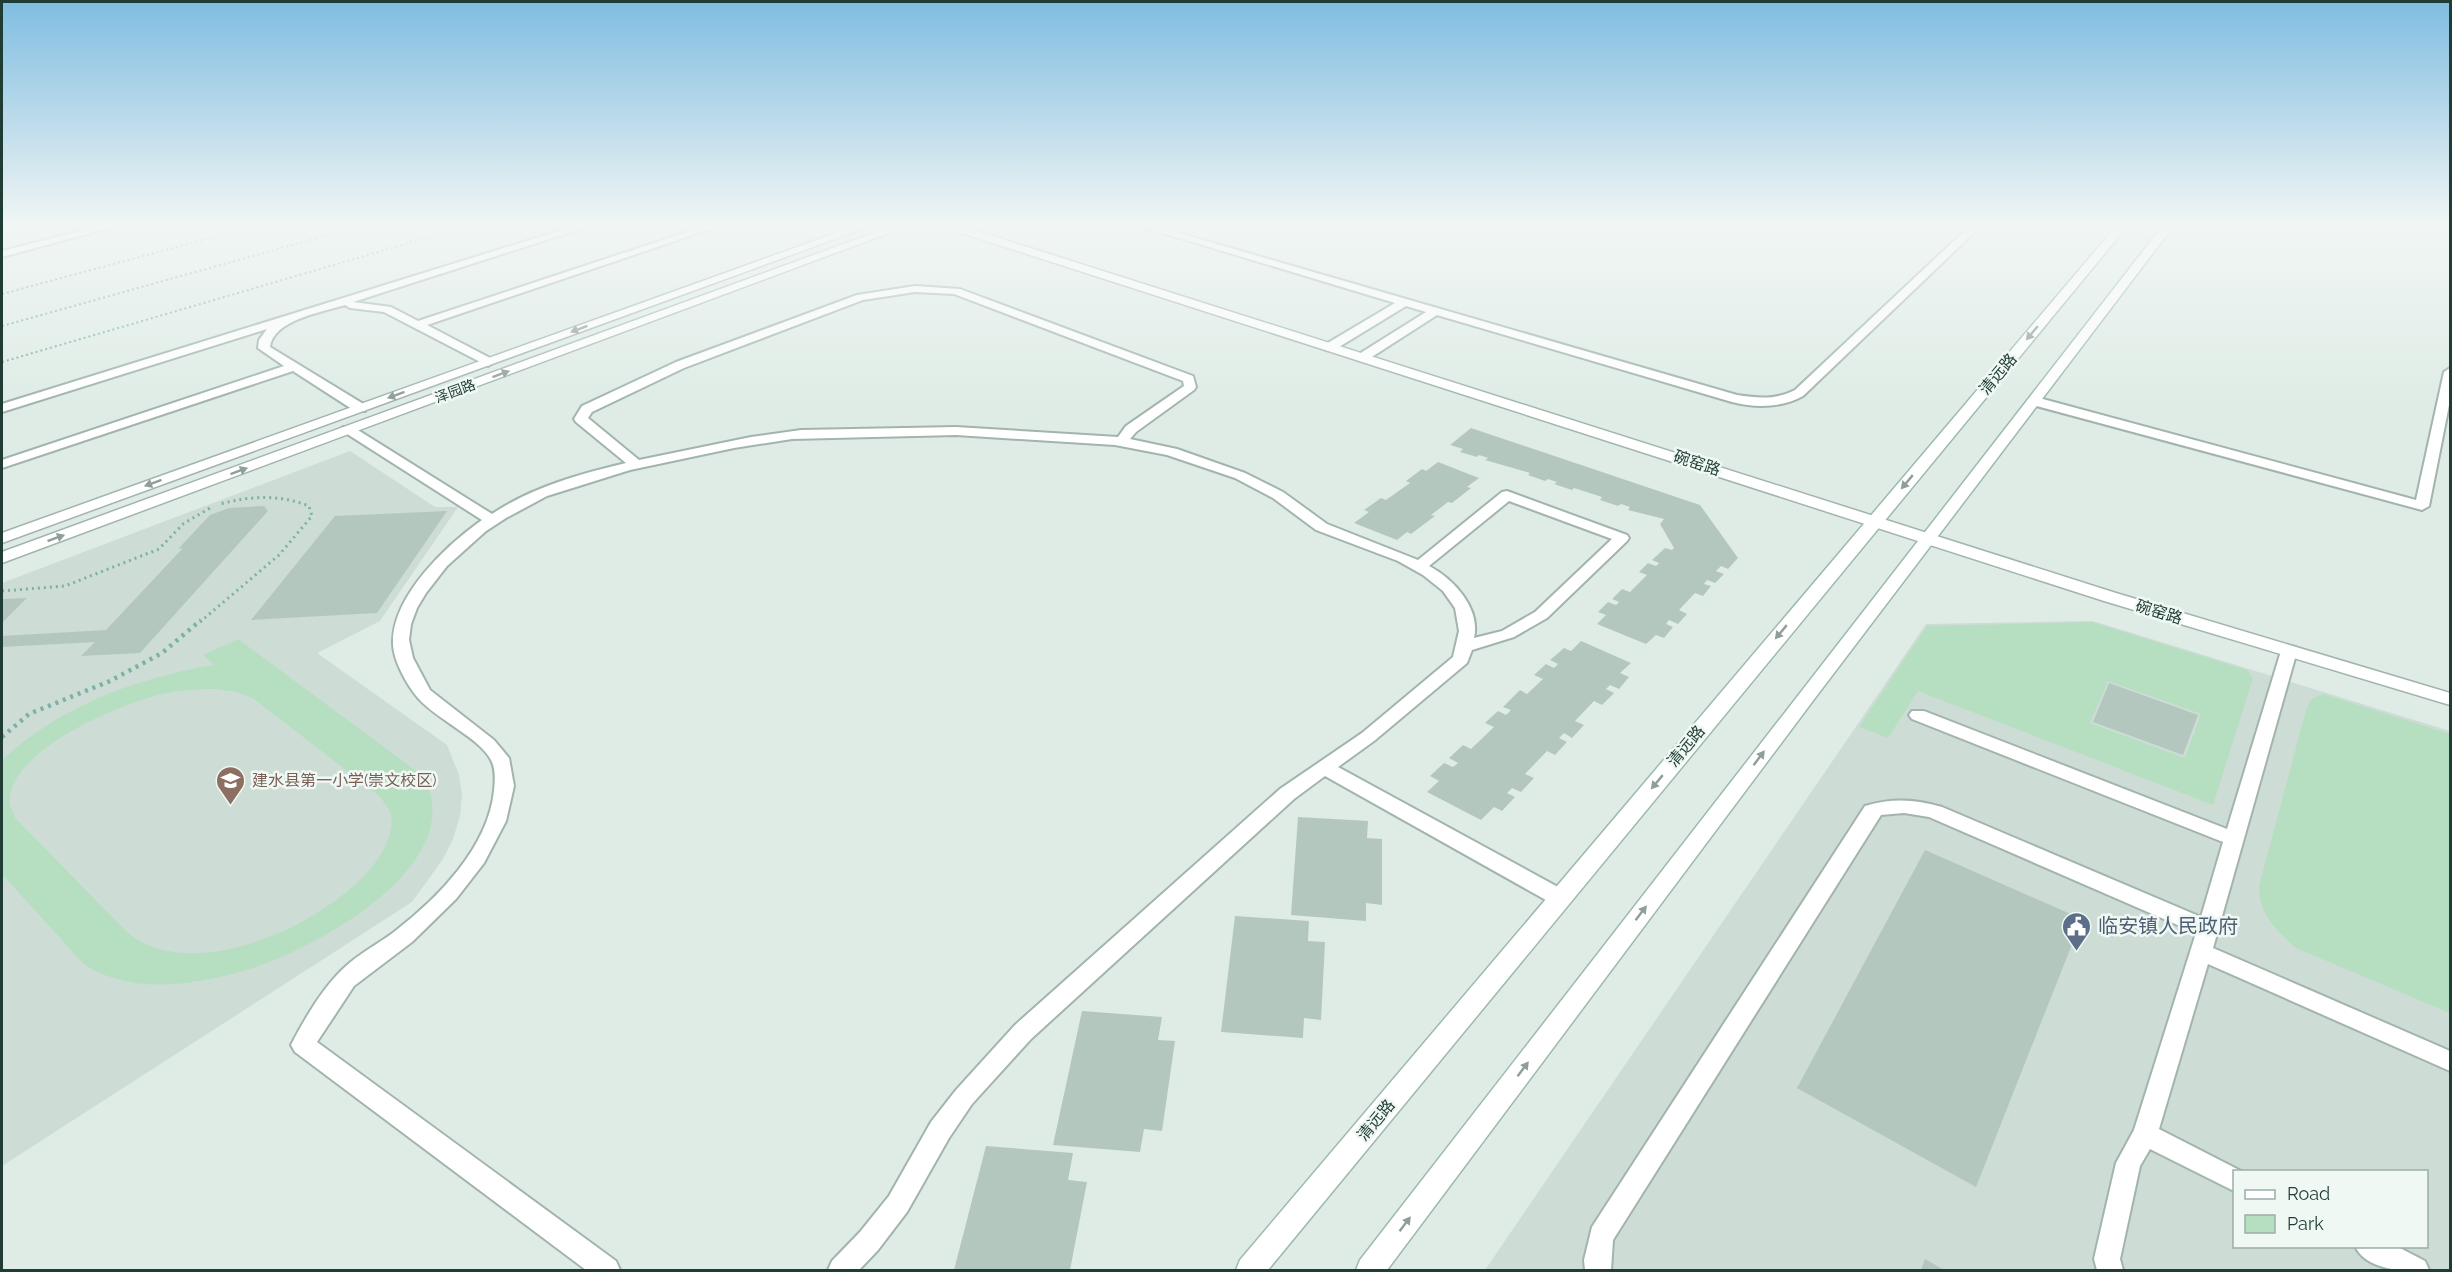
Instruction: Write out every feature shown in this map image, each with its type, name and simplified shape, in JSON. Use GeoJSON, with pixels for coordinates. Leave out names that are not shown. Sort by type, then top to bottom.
{"type":"FeatureCollection","features":[{"type":"Feature","properties":{"kind":"main road","name":"泽园路"},"geometry":{"type":"LineString","coordinates":[[2,538],[706,283]]}},
{"type":"Feature","properties":{"kind":"main road","name":"泽园路"},"geometry":{"type":"LineString","coordinates":[[2,558],[747,283]]}},
{"type":"Feature","properties":{"kind":"main road","name":"碗窑路"},"geometry":{"type":"LineString","coordinates":[[1130,283],[2110,597],[2451,699]]}},
{"type":"Feature","properties":{"kind":"main road","name":"清远路"},"geometry":{"type":"LineString","coordinates":[[1250,1270],[2074,283]]}},
{"type":"Feature","properties":{"kind":"main road"},"geometry":{"type":"LineString","coordinates":[[1370,1270],[2124,283]]}},
{"type":"Feature","properties":{"kind":"lane"},"geometry":{"type":"LineString","coordinates":[[2,408],[402,283]]}},
{"type":"Feature","properties":{"kind":"lane"},"geometry":{"type":"LineString","coordinates":[[417,325],[542,283]]}},
{"type":"Feature","properties":{"kind":"lane"},"geometry":{"type":"LineString","coordinates":[[1340,283],[1736,399],[1762,402],[1787,401],[1807,386],[1915,283]]}},
{"type":"Feature","properties":{"kind":"lane"},"geometry":{"type":"LineString","coordinates":[[637,465],[581,419],[587,409],[681,365],[861,297],[908,289],[956,291],[1189,379],[1190,387],[1131,429],[1121,442]]}},
{"type":"Feature","properties":{"kind":"lane"},"geometry":{"type":"LineString","coordinates":[[1330,347],[1404,302]]}},
{"type":"Feature","properties":{"kind":"lane"},"geometry":{"type":"LineString","coordinates":[[327,307],[361,304],[380,307],[488,362]]}},
{"type":"Feature","properties":{"kind":"lane"},"geometry":{"type":"LineString","coordinates":[[1363,357],[1436,311]]}},
{"type":"Feature","properties":{"kind":"lane"},"geometry":{"type":"LineString","coordinates":[[294,317],[274,329],[263,342],[264,348],[360,408]]}},
{"type":"Feature","properties":{"kind":"lane"},"geometry":{"type":"LineString","coordinates":[[2,464],[293,367]]}},
{"type":"Feature","properties":{"kind":"lane"},"geometry":{"type":"LineString","coordinates":[[2034,401],[2422,506],[2451,372]]}},
{"type":"Feature","properties":{"kind":"lane"},"geometry":{"type":"LineString","coordinates":[[348,430],[492,520]]}},
{"type":"Feature","properties":{"kind":"lane"},"geometry":{"type":"LineString","coordinates":[[607,1270],[303,1045],[352,973],[407,933],[450,892],[483,847],[495,824],[502,802],[504,778],[500,756],[423,694],[404,657],[401,643],[407,613],[432,575],[463,543],[492,520],[526,500],[589,476],[637,465],[785,436],[993,430],[1121,442],[1167,450],[1248,478],[1280,496],[1318,526],[1393,554],[1420,566],[1440,579],[1461,604],[1467,625],[1466,646],[1461,659],[1368,737],[1287,794],[1023,1032],[964,1097],[940,1130],[898,1204],[869,1241],[840,1270]]}},
{"type":"Feature","properties":{"kind":"lane"},"geometry":{"type":"LineString","coordinates":[[1420,566],[1507,495],[1622,538],[1541,615],[1508,634],[1466,646]]}},
{"type":"Feature","properties":{"kind":"lane"},"geometry":{"type":"LineString","coordinates":[[2110,1270],[2107,1259],[2128,1163],[2145,1134],[2289,651]]}},
{"type":"Feature","properties":{"kind":"lane"},"geometry":{"type":"LineString","coordinates":[[1918,715],[2234,839]]}},
{"type":"Feature","properties":{"kind":"lane"},"geometry":{"type":"LineString","coordinates":[[1325,768],[1560,898]]}},
{"type":"Feature","properties":{"kind":"lane"},"geometry":{"type":"LineString","coordinates":[[1598,1270],[1597,1260],[1601,1236],[1872,811],[1899,805],[1935,812],[2208,928]]}},
{"type":"Feature","properties":{"kind":"lane"},"geometry":{"type":"LineString","coordinates":[[2201,952],[2451,1061]]}},
{"type":"Feature","properties":{"kind":"lane"},"geometry":{"type":"LineString","coordinates":[[2145,1134],[2233,1178]]}},
{"type":"Feature","properties":{"kind":"lane"},"geometry":{"type":"LineString","coordinates":[[2372,1248],[2416,1270]]}},
{"type":"Feature","properties":{"kind":"path"},"geometry":{"type":"LineString","coordinates":[[2,294],[42,283]]}},
{"type":"Feature","properties":{"kind":"path"},"geometry":{"type":"LineString","coordinates":[[2,326],[155,283]]}},
{"type":"Feature","properties":{"kind":"path"},"geometry":{"type":"LineString","coordinates":[[2,362],[271,283]]}},
{"type":"Feature","properties":{"kind":"path"},"geometry":{"type":"LineString","coordinates":[[2,591],[65,586],[76,582],[159,549],[183,524],[196,515],[233,500],[260,497],[288,499],[309,506],[312,510],[312,516],[299,534],[279,555],[162,653],[133,670],[29,714],[2,736]]}},
{"type":"Feature","properties":{"kind":"shaded area","name":"建水县第一小学(崇文校区)"},"geometry":{"type":"Polygon","coordinates":[[[350,451],[435,507],[458,507],[380,621],[317,653],[447,745],[459,775],[462,795],[460,816],[453,839],[443,859],[412,902],[2,1166],[2,583],[350,451]]]}},
{"type":"Feature","properties":{"kind":"shaded area","name":"临安镇人民政府"},"geometry":{"type":"Polygon","coordinates":[[[2093,621],[2450,731],[2450,1270],[1485,1270],[1926,624],[2093,621]]]}},
{"type":"Feature","properties":{"kind":"green space"},"geometry":{"type":"Polygon","coordinates":[[[2092,622],[2247,670],[2253,678],[2213,805],[1918,691],[1888,738],[1859,727],[1927,626],[2092,622]],[[2108,681],[2090,723],[2185,758],[2201,714],[2108,681]]]}},
{"type":"Feature","properties":{"kind":"green space"},"geometry":{"type":"Polygon","coordinates":[[[238,639],[423,776],[432,808],[426,840],[408,869],[381,896],[349,921],[281,957],[253,968],[202,981],[148,984],[114,978],[93,970],[75,955],[2,874],[2,760],[49,724],[100,697],[156,678],[214,665],[203,655],[238,639]],[[217,689],[176,692],[143,699],[120,708],[68,733],[45,749],[25,766],[13,785],[10,805],[15,818],[127,932],[155,948],[189,953],[225,950],[263,939],[299,923],[332,903],[360,880],[380,856],[390,835],[392,823],[390,812],[373,791],[254,699],[237,692],[217,689]]]}},
{"type":"Feature","properties":{"kind":"green space"},"geometry":{"type":"Polygon","coordinates":[[[2323,694],[2450,734],[2450,1013],[2296,948],[2282,935],[2265,913],[2259,886],[2305,714],[2310,700],[2323,694]]]}},
{"type":"Feature","properties":{"kind":"building"},"geometry":{"type":"Polygon","coordinates":[[[1471,428],[1700,505],[1738,558],[1728,569],[1721,566],[1716,571],[1724,574],[1715,583],[1707,580],[1704,584],[1711,586],[1703,596],[1695,593],[1679,610],[1687,614],[1678,624],[1669,620],[1666,624],[1673,627],[1664,638],[1656,635],[1646,644],[1597,624],[1606,615],[1598,612],[1608,602],[1616,605],[1619,602],[1612,599],[1622,589],[1630,592],[1647,575],[1639,572],[1648,563],[1656,566],[1659,563],[1652,560],[1665,548],[1672,550],[1674,548],[1660,524],[1664,519],[1628,510],[1630,507],[1600,500],[1602,497],[1554,484],[1557,482],[1548,479],[1545,481],[1528,475],[1530,473],[1485,460],[1488,458],[1479,455],[1477,457],[1460,452],[1463,449],[1450,445],[1471,428]]]}},
{"type":"Feature","properties":{"kind":"building"},"geometry":{"type":"Polygon","coordinates":[[[1438,462],[1479,478],[1467,487],[1471,488],[1452,503],[1448,502],[1431,515],[1435,516],[1411,534],[1407,532],[1397,540],[1354,523],[1369,512],[1364,510],[1381,498],[1386,500],[1410,483],[1406,481],[1422,469],[1426,471],[1438,462]]]}},
{"type":"Feature","properties":{"kind":"building"},"geometry":{"type":"Polygon","coordinates":[[[264,506],[268,511],[140,653],[81,656],[95,642],[2,647],[2,636],[106,630],[183,548],[178,549],[210,515],[229,508],[264,506]]]}},
{"type":"Feature","properties":{"kind":"building"},"geometry":{"type":"Polygon","coordinates":[[[447,511],[377,613],[251,620],[335,516],[447,511]]]}},
{"type":"Feature","properties":{"kind":"building"},"geometry":{"type":"Polygon","coordinates":[[[27,598],[2,623],[2,599],[27,598]]]}},
{"type":"Feature","properties":{"kind":"building"},"geometry":{"type":"Polygon","coordinates":[[[1581,641],[1631,663],[1620,673],[1629,677],[1619,689],[1610,685],[1606,689],[1614,693],[1602,705],[1594,701],[1575,721],[1584,725],[1572,738],[1564,733],[1559,738],[1567,742],[1555,755],[1547,751],[1525,774],[1534,778],[1521,792],[1512,788],[1507,793],[1515,797],[1502,811],[1494,807],[1481,820],[1427,792],[1439,781],[1430,776],[1444,763],[1453,767],[1458,763],[1449,758],[1463,745],[1471,749],[1494,727],[1485,723],[1498,711],[1506,715],[1511,710],[1503,707],[1520,690],[1527,694],[1543,679],[1534,675],[1546,664],[1554,668],[1558,664],[1550,660],[1564,648],[1571,651],[1581,641]]]}},
{"type":"Feature","properties":{"kind":"building"},"geometry":{"type":"Polygon","coordinates":[[[2109,683],[2198,715],[2183,755],[2093,722],[2109,683]]]}},
{"type":"Feature","properties":{"kind":"building"},"geometry":{"type":"Polygon","coordinates":[[[1298,817],[1368,821],[1367,838],[1382,839],[1382,905],[1366,903],[1366,921],[1291,915],[1298,817]]]}},
{"type":"Feature","properties":{"kind":"building"},"geometry":{"type":"Polygon","coordinates":[[[1925,850],[2082,919],[1976,1187],[1797,1088],[1925,850]]]}},
{"type":"Feature","properties":{"kind":"building"},"geometry":{"type":"Polygon","coordinates":[[[1235,916],[1309,921],[1308,941],[1325,942],[1321,1020],[1304,1018],[1303,1038],[1221,1032],[1235,916]]]}},
{"type":"Feature","properties":{"kind":"building"},"geometry":{"type":"Polygon","coordinates":[[[1082,1011],[1162,1017],[1158,1040],[1175,1041],[1162,1131],[1144,1129],[1140,1152],[1053,1145],[1082,1011]]]}},
{"type":"Feature","properties":{"kind":"building"},"geometry":{"type":"Polygon","coordinates":[[[986,1146],[1073,1153],[1068,1180],[1087,1182],[1070,1270],[954,1270],[986,1146]]]}},
{"type":"Feature","properties":{"kind":"building"},"geometry":{"type":"Polygon","coordinates":[[[1925,1259],[1944,1270],[1921,1270],[1925,1259]]]}},
{"type":"Feature","properties":{"kind":"place","name":"建水县第一小学(崇文校区)"},"geometry":{"type":"Point","coordinates":[231,806]}},
{"type":"Feature","properties":{"kind":"place","name":"临安镇人民政府"},"geometry":{"type":"Point","coordinates":[2077,952]}}]}
